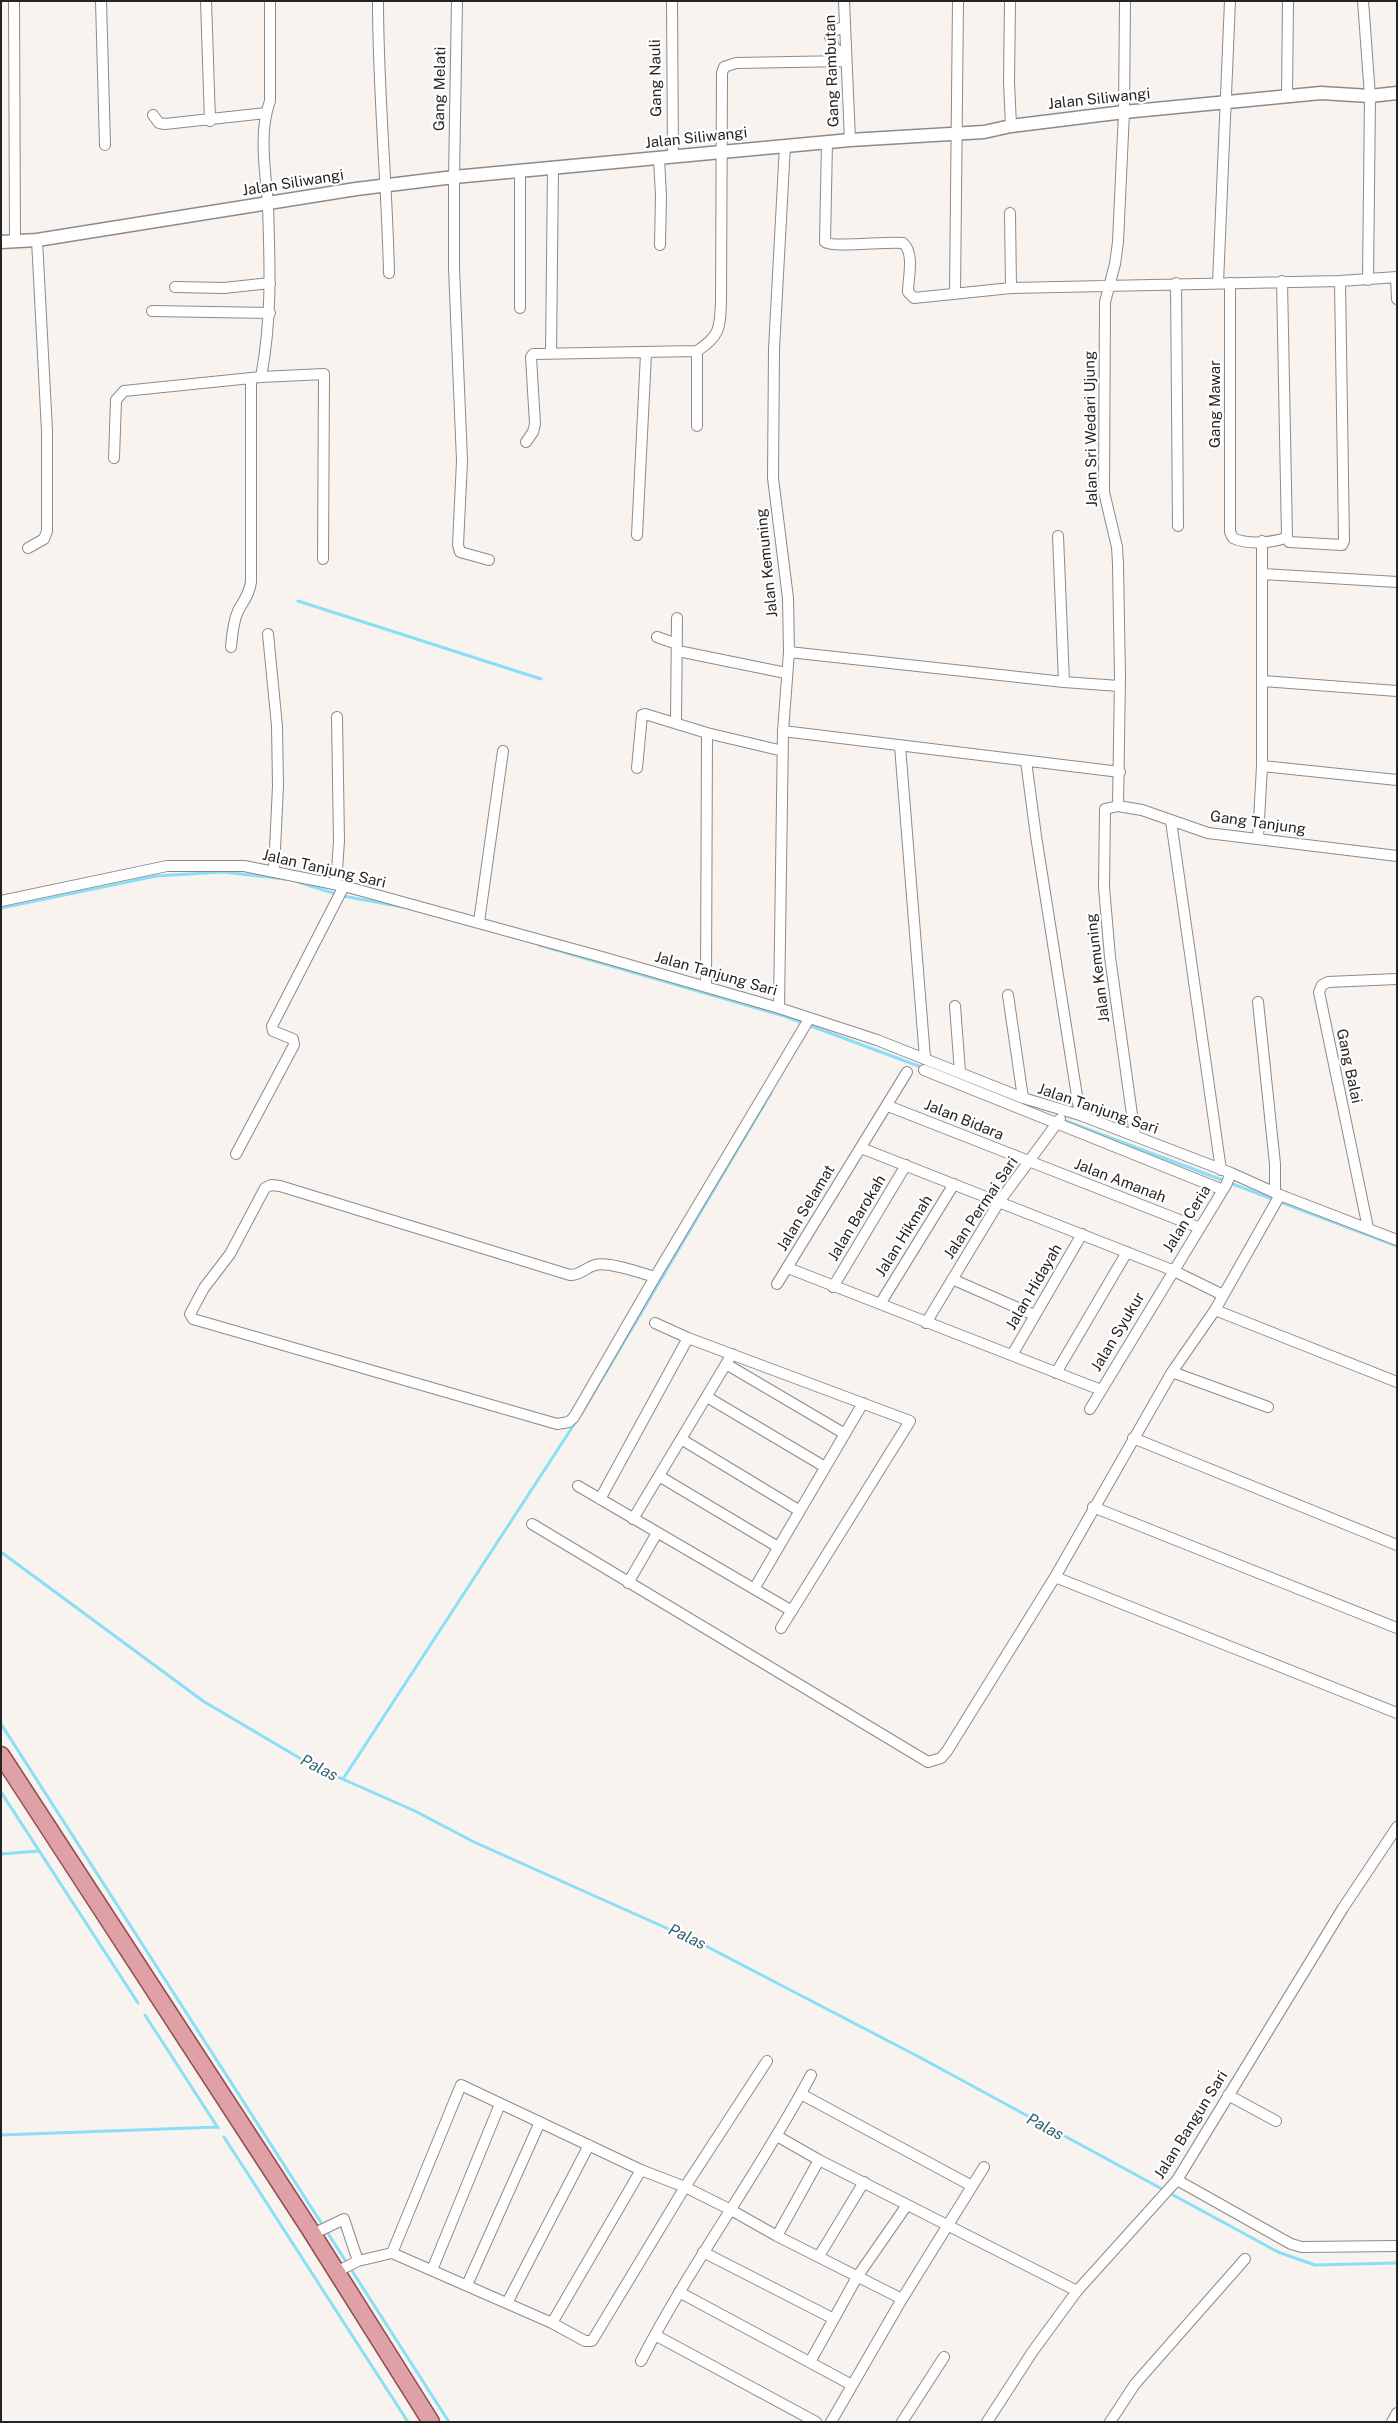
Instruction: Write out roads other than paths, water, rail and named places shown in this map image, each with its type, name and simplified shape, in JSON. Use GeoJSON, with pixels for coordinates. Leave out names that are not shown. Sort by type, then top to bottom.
{"type":"FeatureCollection","features":[{"type":"Feature","properties":{"kind":"main road"},"geometry":{"type":"LineString","coordinates":[[1,1755],[313,2234],[432,2422]]}},
{"type":"Feature","properties":{"kind":"street"},"geometry":{"type":"LineString","coordinates":[[14,1],[15,241]]}},
{"type":"Feature","properties":{"kind":"street"},"geometry":{"type":"LineString","coordinates":[[102,1],[105,144]]}},
{"type":"Feature","properties":{"kind":"street"},"geometry":{"type":"LineString","coordinates":[[206,1],[210,121]]}},
{"type":"Feature","properties":{"kind":"street"},"geometry":{"type":"LineString","coordinates":[[231,647],[234,623],[238,612],[249,595],[251,582],[256,378],[270,313],[266,113],[270,101],[270,1]]}},
{"type":"Feature","properties":{"kind":"street"},"geometry":{"type":"LineString","coordinates":[[378,1],[378,48],[387,185],[389,273]]}},
{"type":"Feature","properties":{"kind":"street","name":"Gang Melati"},"geometry":{"type":"LineString","coordinates":[[457,1],[454,268],[462,460],[458,544],[460,552],[489,560]]}},
{"type":"Feature","properties":{"kind":"street","name":"Gang Nauli"},"geometry":{"type":"LineString","coordinates":[[672,1],[673,155]]}},
{"type":"Feature","properties":{"kind":"street","name":"Gang Rambutan"},"geometry":{"type":"LineString","coordinates":[[844,1],[850,140]]}},
{"type":"Feature","properties":{"kind":"street"},"geometry":{"type":"LineString","coordinates":[[954,292],[958,1]]}},
{"type":"Feature","properties":{"kind":"street"},"geometry":{"type":"LineString","coordinates":[[1010,1],[1009,82],[1011,126]]}},
{"type":"Feature","properties":{"kind":"street","name":"Jalan Sri Wedari Ujung"},"geometry":{"type":"LineString","coordinates":[[1118,806],[1120,772],[1118,564],[1117,547],[1104,492],[1104,302],[1118,242],[1124,112],[1125,1]]}},
{"type":"Feature","properties":{"kind":"street"},"geometry":{"type":"LineString","coordinates":[[1218,283],[1230,1]]}},
{"type":"Feature","properties":{"kind":"street"},"geometry":{"type":"LineString","coordinates":[[1287,97],[1288,1]]}},
{"type":"Feature","properties":{"kind":"street"},"geometry":{"type":"LineString","coordinates":[[1364,1],[1370,96],[1368,280]]}},
{"type":"Feature","properties":{"kind":"street"},"geometry":{"type":"LineString","coordinates":[[845,26],[832,32],[830,37],[835,49],[846,58]]}},
{"type":"Feature","properties":{"kind":"street"},"geometry":{"type":"LineString","coordinates":[[526,442],[533,432],[534,424],[530,356],[533,354],[646,354],[697,351],[716,337],[720,321],[720,151],[722,73],[724,66],[736,62],[846,58]]}},
{"type":"Feature","properties":{"kind":"street","name":"Jalan Siliwangi"},"geometry":{"type":"LineString","coordinates":[[1,242],[37,240],[387,185],[454,177],[785,145],[984,132],[1011,126],[1124,112],[1321,93],[1370,96],[1397,93]]}},
{"type":"Feature","properties":{"kind":"street"},"geometry":{"type":"LineString","coordinates":[[153,115],[159,122],[165,124],[210,121],[266,113]]}},
{"type":"Feature","properties":{"kind":"street"},"geometry":{"type":"LineString","coordinates":[[827,142],[825,242],[834,245],[861,242],[902,244],[908,250],[908,292],[911,297],[1012,288],[1340,281],[1396,277],[1397,299]]}},
{"type":"Feature","properties":{"kind":"street","name":"Jalan Kemuning"},"geometry":{"type":"LineString","coordinates":[[779,1008],[783,731],[788,652],[788,598],[773,478],[774,349],[785,145]]}},
{"type":"Feature","properties":{"kind":"street"},"geometry":{"type":"LineString","coordinates":[[659,158],[662,196],[660,245]]}},
{"type":"Feature","properties":{"kind":"street"},"geometry":{"type":"LineString","coordinates":[[551,354],[553,168]]}},
{"type":"Feature","properties":{"kind":"street"},"geometry":{"type":"LineString","coordinates":[[520,171],[520,308]]}},
{"type":"Feature","properties":{"kind":"street"},"geometry":{"type":"LineString","coordinates":[[1010,213],[1012,288]]}},
{"type":"Feature","properties":{"kind":"street"},"geometry":{"type":"LineString","coordinates":[[28,548],[44,539],[47,531],[47,431],[37,240]]}},
{"type":"Feature","properties":{"kind":"street"},"geometry":{"type":"LineString","coordinates":[[1282,281],[1288,542],[1334,546],[1342,545],[1344,541],[1340,281]]}},
{"type":"Feature","properties":{"kind":"street"},"geometry":{"type":"LineString","coordinates":[[175,287],[224,288],[270,283]]}},
{"type":"Feature","properties":{"kind":"street"},"geometry":{"type":"LineString","coordinates":[[1176,283],[1178,526]]}},
{"type":"Feature","properties":{"kind":"street","name":"Gang Mawar"},"geometry":{"type":"LineString","coordinates":[[1230,283],[1231,535],[1236,540],[1262,541]]}},
{"type":"Feature","properties":{"kind":"street"},"geometry":{"type":"LineString","coordinates":[[152,311],[270,313]]}},
{"type":"Feature","properties":{"kind":"street"},"geometry":{"type":"LineString","coordinates":[[697,351],[697,426]]}},
{"type":"Feature","properties":{"kind":"street"},"geometry":{"type":"LineString","coordinates":[[637,535],[646,354]]}},
{"type":"Feature","properties":{"kind":"street"},"geometry":{"type":"LineString","coordinates":[[114,458],[116,400],[124,391],[256,378],[324,374],[323,559]]}},
{"type":"Feature","properties":{"kind":"street"},"geometry":{"type":"LineString","coordinates":[[1058,536],[1064,682]]}},
{"type":"Feature","properties":{"kind":"street"},"geometry":{"type":"LineString","coordinates":[[1258,838],[1262,766],[1262,541],[1276,541],[1287,536]]}},
{"type":"Feature","properties":{"kind":"street"},"geometry":{"type":"LineString","coordinates":[[1263,574],[1397,582]]}},
{"type":"Feature","properties":{"kind":"street"},"geometry":{"type":"LineString","coordinates":[[676,722],[677,618]]}},
{"type":"Feature","properties":{"kind":"street"},"geometry":{"type":"LineString","coordinates":[[268,634],[276,726],[278,777],[274,870]]}},
{"type":"Feature","properties":{"kind":"street"},"geometry":{"type":"LineString","coordinates":[[657,637],[678,648],[786,673]]}},
{"type":"Feature","properties":{"kind":"street"},"geometry":{"type":"LineString","coordinates":[[788,652],[1064,682],[1119,686]]}},
{"type":"Feature","properties":{"kind":"street"},"geometry":{"type":"LineString","coordinates":[[1263,681],[1397,691]]}},
{"type":"Feature","properties":{"kind":"street"},"geometry":{"type":"LineString","coordinates":[[637,768],[642,715],[645,714],[707,733],[783,751]]}},
{"type":"Feature","properties":{"kind":"street"},"geometry":{"type":"LineString","coordinates":[[236,1154],[294,1045],[293,1039],[273,1031],[272,1026],[340,885],[338,716]]}},
{"type":"Feature","properties":{"kind":"street"},"geometry":{"type":"LineString","coordinates":[[783,731],[1120,772]]}},
{"type":"Feature","properties":{"kind":"street"},"geometry":{"type":"LineString","coordinates":[[706,987],[707,733]]}},
{"type":"Feature","properties":{"kind":"street"},"geometry":{"type":"LineString","coordinates":[[900,746],[924,1058]]}},
{"type":"Feature","properties":{"kind":"street"},"geometry":{"type":"LineString","coordinates":[[480,922],[503,751]]}},
{"type":"Feature","properties":{"kind":"street"},"geometry":{"type":"LineString","coordinates":[[1026,761],[1037,844],[1080,1115]]}},
{"type":"Feature","properties":{"kind":"street"},"geometry":{"type":"LineString","coordinates":[[1262,766],[1397,780]]}},
{"type":"Feature","properties":{"kind":"street","name":"Jalan Kemuning"},"geometry":{"type":"LineString","coordinates":[[1118,806],[1105,809],[1104,887],[1110,957],[1135,1136]]}},
{"type":"Feature","properties":{"kind":"street","name":"Gang Tanjung"},"geometry":{"type":"LineString","coordinates":[[1118,806],[1142,810],[1208,833],[1397,856]]}},
{"type":"Feature","properties":{"kind":"street"},"geometry":{"type":"LineString","coordinates":[[924,1070],[955,1075],[1061,1118],[1226,1179],[1171,821]]}},
{"type":"Feature","properties":{"kind":"street","name":"Jalan Tanjung Sari"},"geometry":{"type":"LineString","coordinates":[[1,900],[167,866],[244,866],[274,870],[340,885],[480,922],[779,1008],[807,1023],[924,1058],[955,1075],[1022,1098],[1061,1118],[1080,1115],[1135,1136],[1226,1179],[1277,1194],[1397,1240]]}},
{"type":"Feature","properties":{"kind":"street","name":"Gang Balai"},"geometry":{"type":"LineString","coordinates":[[1368,1228],[1319,992],[1322,985],[1328,982],[1397,979]]}},
{"type":"Feature","properties":{"kind":"street"},"geometry":{"type":"LineString","coordinates":[[1008,995],[1022,1098]]}},
{"type":"Feature","properties":{"kind":"street"},"geometry":{"type":"LineString","coordinates":[[532,1524],[928,1762],[941,1758],[1055,1577],[1093,1507],[1172,1372],[1215,1310],[1277,1194],[1258,1002]]}},
{"type":"Feature","properties":{"kind":"street"},"geometry":{"type":"LineString","coordinates":[[955,1006],[955,1075]]}},
{"type":"Feature","properties":{"kind":"street"},"geometry":{"type":"LineString","coordinates":[[655,1277],[603,1264],[590,1267],[577,1275],[570,1275],[280,1186],[271,1185],[265,1188],[230,1254],[199,1296],[190,1314],[193,1318],[380,1374],[557,1424],[564,1424],[574,1417],[655,1277],[807,1023]]}},
{"type":"Feature","properties":{"kind":"street","name":"Jalan Selamat"},"geometry":{"type":"LineString","coordinates":[[777,1284],[888,1106],[907,1072]]}},
{"type":"Feature","properties":{"kind":"street","name":"Jalan Bidara"},"geometry":{"type":"LineString","coordinates":[[888,1106],[1029,1162]]}},
{"type":"Feature","properties":{"kind":"street","name":"Jalan Permai Sari"},"geometry":{"type":"LineString","coordinates":[[926,1323],[999,1202],[1061,1118]]}},
{"type":"Feature","properties":{"kind":"street"},"geometry":{"type":"LineString","coordinates":[[861,1148],[1172,1270],[1223,1295]]}},
{"type":"Feature","properties":{"kind":"street","name":"Jalan Amanah"},"geometry":{"type":"LineString","coordinates":[[1029,1162],[1200,1228]]}},
{"type":"Feature","properties":{"kind":"street","name":"Jalan Barokah"},"geometry":{"type":"LineString","coordinates":[[833,1287],[906,1165]]}},
{"type":"Feature","properties":{"kind":"street","name":"Jalan Ceria"},"geometry":{"type":"LineString","coordinates":[[1172,1270],[1200,1228],[1226,1179]]}},
{"type":"Feature","properties":{"kind":"street","name":"Jalan Hikmah"},"geometry":{"type":"LineString","coordinates":[[880,1304],[954,1184]]}},
{"type":"Feature","properties":{"kind":"street","name":"Jalan Hidayah"},"geometry":{"type":"LineString","coordinates":[[1012,1356],[1082,1234]]}},
{"type":"Feature","properties":{"kind":"street"},"geometry":{"type":"LineString","coordinates":[[1056,1372],[1127,1252]]}},
{"type":"Feature","properties":{"kind":"street"},"geometry":{"type":"LineString","coordinates":[[788,1268],[1100,1390]]}},
{"type":"Feature","properties":{"kind":"street","name":"Jalan Syukur"},"geometry":{"type":"LineString","coordinates":[[1090,1409],[1172,1270]]}},
{"type":"Feature","properties":{"kind":"street"},"geometry":{"type":"LineString","coordinates":[[952,1278],[1034,1315]]}},
{"type":"Feature","properties":{"kind":"street"},"geometry":{"type":"LineString","coordinates":[[1215,1310],[1397,1382]]}},
{"type":"Feature","properties":{"kind":"street"},"geometry":{"type":"LineString","coordinates":[[655,1323],[688,1338],[910,1421],[781,1628]]}},
{"type":"Feature","properties":{"kind":"street"},"geometry":{"type":"LineString","coordinates":[[600,1499],[688,1338]]}},
{"type":"Feature","properties":{"kind":"street"},"geometry":{"type":"LineString","coordinates":[[633,1519],[732,1354]]}},
{"type":"Feature","properties":{"kind":"street"},"geometry":{"type":"LineString","coordinates":[[726,1364],[845,1434]]}},
{"type":"Feature","properties":{"kind":"street"},"geometry":{"type":"LineString","coordinates":[[1172,1372],[1268,1407]]}},
{"type":"Feature","properties":{"kind":"street"},"geometry":{"type":"LineString","coordinates":[[707,1396],[825,1467]]}},
{"type":"Feature","properties":{"kind":"street"},"geometry":{"type":"LineString","coordinates":[[754,1589],[863,1403]]}},
{"type":"Feature","properties":{"kind":"street"},"geometry":{"type":"LineString","coordinates":[[681,1438],[800,1511]]}},
{"type":"Feature","properties":{"kind":"street"},"geometry":{"type":"LineString","coordinates":[[1133,1438],[1397,1545]]}},
{"type":"Feature","properties":{"kind":"street"},"geometry":{"type":"LineString","coordinates":[[659,1476],[778,1547]]}},
{"type":"Feature","properties":{"kind":"street"},"geometry":{"type":"LineString","coordinates":[[578,1486],[792,1612]]}},
{"type":"Feature","properties":{"kind":"street"},"geometry":{"type":"LineString","coordinates":[[1093,1507],[1397,1628]]}},
{"type":"Feature","properties":{"kind":"street"},"geometry":{"type":"LineString","coordinates":[[628,1583],[657,1533]]}},
{"type":"Feature","properties":{"kind":"street"},"geometry":{"type":"LineString","coordinates":[[1055,1577],[1397,1713]]}},
{"type":"Feature","properties":{"kind":"street","name":"Jalan Bangun Sari"},"geometry":{"type":"LineString","coordinates":[[987,2422],[1033,2351],[1078,2291],[1175,2182],[1397,1827]]}},
{"type":"Feature","properties":{"kind":"street"},"geometry":{"type":"LineString","coordinates":[[336,2272],[358,2261],[392,2253],[552,2323],[585,2341],[594,2339],[685,2187],[767,2061]]}},
{"type":"Feature","properties":{"kind":"street"},"geometry":{"type":"LineString","coordinates":[[641,2361],[679,2292],[703,2252],[732,2210],[811,2075]]}},
{"type":"Feature","properties":{"kind":"street"},"geometry":{"type":"LineString","coordinates":[[392,2253],[461,2085],[641,2170],[685,2187],[902,2299]]}},
{"type":"Feature","properties":{"kind":"street"},"geometry":{"type":"LineString","coordinates":[[801,2094],[972,2186]]}},
{"type":"Feature","properties":{"kind":"street"},"geometry":{"type":"LineString","coordinates":[[1228,2095],[1276,2121]]}},
{"type":"Feature","properties":{"kind":"street"},"geometry":{"type":"LineString","coordinates":[[432,2270],[500,2104]]}},
{"type":"Feature","properties":{"kind":"street"},"geometry":{"type":"LineString","coordinates":[[468,2286],[540,2122]]}},
{"type":"Feature","properties":{"kind":"street"},"geometry":{"type":"LineString","coordinates":[[777,2136],[907,2206],[1078,2291]]}},
{"type":"Feature","properties":{"kind":"street"},"geometry":{"type":"LineString","coordinates":[[507,2304],[589,2145]]}},
{"type":"Feature","properties":{"kind":"street"},"geometry":{"type":"LineString","coordinates":[[777,2236],[819,2160]]}},
{"type":"Feature","properties":{"kind":"street"},"geometry":{"type":"LineString","coordinates":[[831,2422],[902,2299],[984,2167]]}},
{"type":"Feature","properties":{"kind":"street"},"geometry":{"type":"LineString","coordinates":[[552,2323],[641,2170]]}},
{"type":"Feature","properties":{"kind":"street"},"geometry":{"type":"LineString","coordinates":[[819,2256],[864,2182]]}},
{"type":"Feature","properties":{"kind":"street"},"geometry":{"type":"LineString","coordinates":[[1175,2182],[1282,2239],[1302,2247],[1397,2246]]}},
{"type":"Feature","properties":{"kind":"street"},"geometry":{"type":"LineString","coordinates":[[810,2362],[857,2277],[907,2206]]}},
{"type":"Feature","properties":{"kind":"street"},"geometry":{"type":"LineString","coordinates":[[313,2234],[344,2219],[358,2261]]}},
{"type":"Feature","properties":{"kind":"street"},"geometry":{"type":"LineString","coordinates":[[703,2252],[834,2319]]}},
{"type":"Feature","properties":{"kind":"street"},"geometry":{"type":"LineString","coordinates":[[1110,2422],[1135,2384],[1245,2259]]}},
{"type":"Feature","properties":{"kind":"street"},"geometry":{"type":"LineString","coordinates":[[679,2292],[852,2386]]}},
{"type":"Feature","properties":{"kind":"street"},"geometry":{"type":"LineString","coordinates":[[655,2335],[816,2422]]}},
{"type":"Feature","properties":{"kind":"street"},"geometry":{"type":"LineString","coordinates":[[902,2422],[944,2357]]}},
{"type":"Feature","properties":{"kind":"street"},"geometry":{"type":"LineString","coordinates":[[1392,2422],[1397,2413]]}},
{"type":"Feature","properties":{"kind":"waterway"},"geometry":{"type":"LineString","coordinates":[[298,601],[541,679]]}},
{"type":"Feature","properties":{"kind":"waterway"},"geometry":{"type":"LineString","coordinates":[[1,908],[156,876],[223,872],[285,879]]}},
{"type":"Feature","properties":{"kind":"waterway"},"geometry":{"type":"LineString","coordinates":[[298,882],[333,893]]}},
{"type":"Feature","properties":{"kind":"waterway"},"geometry":{"type":"LineString","coordinates":[[343,896],[403,907]]}},
{"type":"Feature","properties":{"kind":"waterway"},"geometry":{"type":"LineString","coordinates":[[539,945],[784,1016],[924,1068]]}},
{"type":"Feature","properties":{"kind":"waterway"},"geometry":{"type":"LineString","coordinates":[[582,1413],[771,1093]]}},
{"type":"Feature","properties":{"kind":"waterway"},"geometry":{"type":"LineString","coordinates":[[1063,1120],[1397,1246]]}},
{"type":"Feature","properties":{"kind":"waterway"},"geometry":{"type":"LineString","coordinates":[[343,1779],[577,1420]]}},
{"type":"Feature","properties":{"kind":"waterway","name":"Palas"},"geometry":{"type":"LineString","coordinates":[[1,1552],[203,1701],[313,1766],[415,1811],[474,1842],[702,1944],[921,2058],[1278,2252],[1315,2265],[1397,2263]]}},
{"type":"Feature","properties":{"kind":"waterway"},"geometry":{"type":"LineString","coordinates":[[1,1724],[449,2422]]}},
{"type":"Feature","properties":{"kind":"waterway"},"geometry":{"type":"LineString","coordinates":[[1,1792],[138,2003]]}},
{"type":"Feature","properties":{"kind":"waterway"},"geometry":{"type":"LineString","coordinates":[[1,1854],[39,1851]]}},
{"type":"Feature","properties":{"kind":"waterway"},"geometry":{"type":"LineString","coordinates":[[145,2015],[218,2128]]}},
{"type":"Feature","properties":{"kind":"waterway"},"geometry":{"type":"LineString","coordinates":[[1,2135],[218,2127]]}},
{"type":"Feature","properties":{"kind":"waterway"},"geometry":{"type":"LineString","coordinates":[[224,2137],[408,2422]]}}]}
